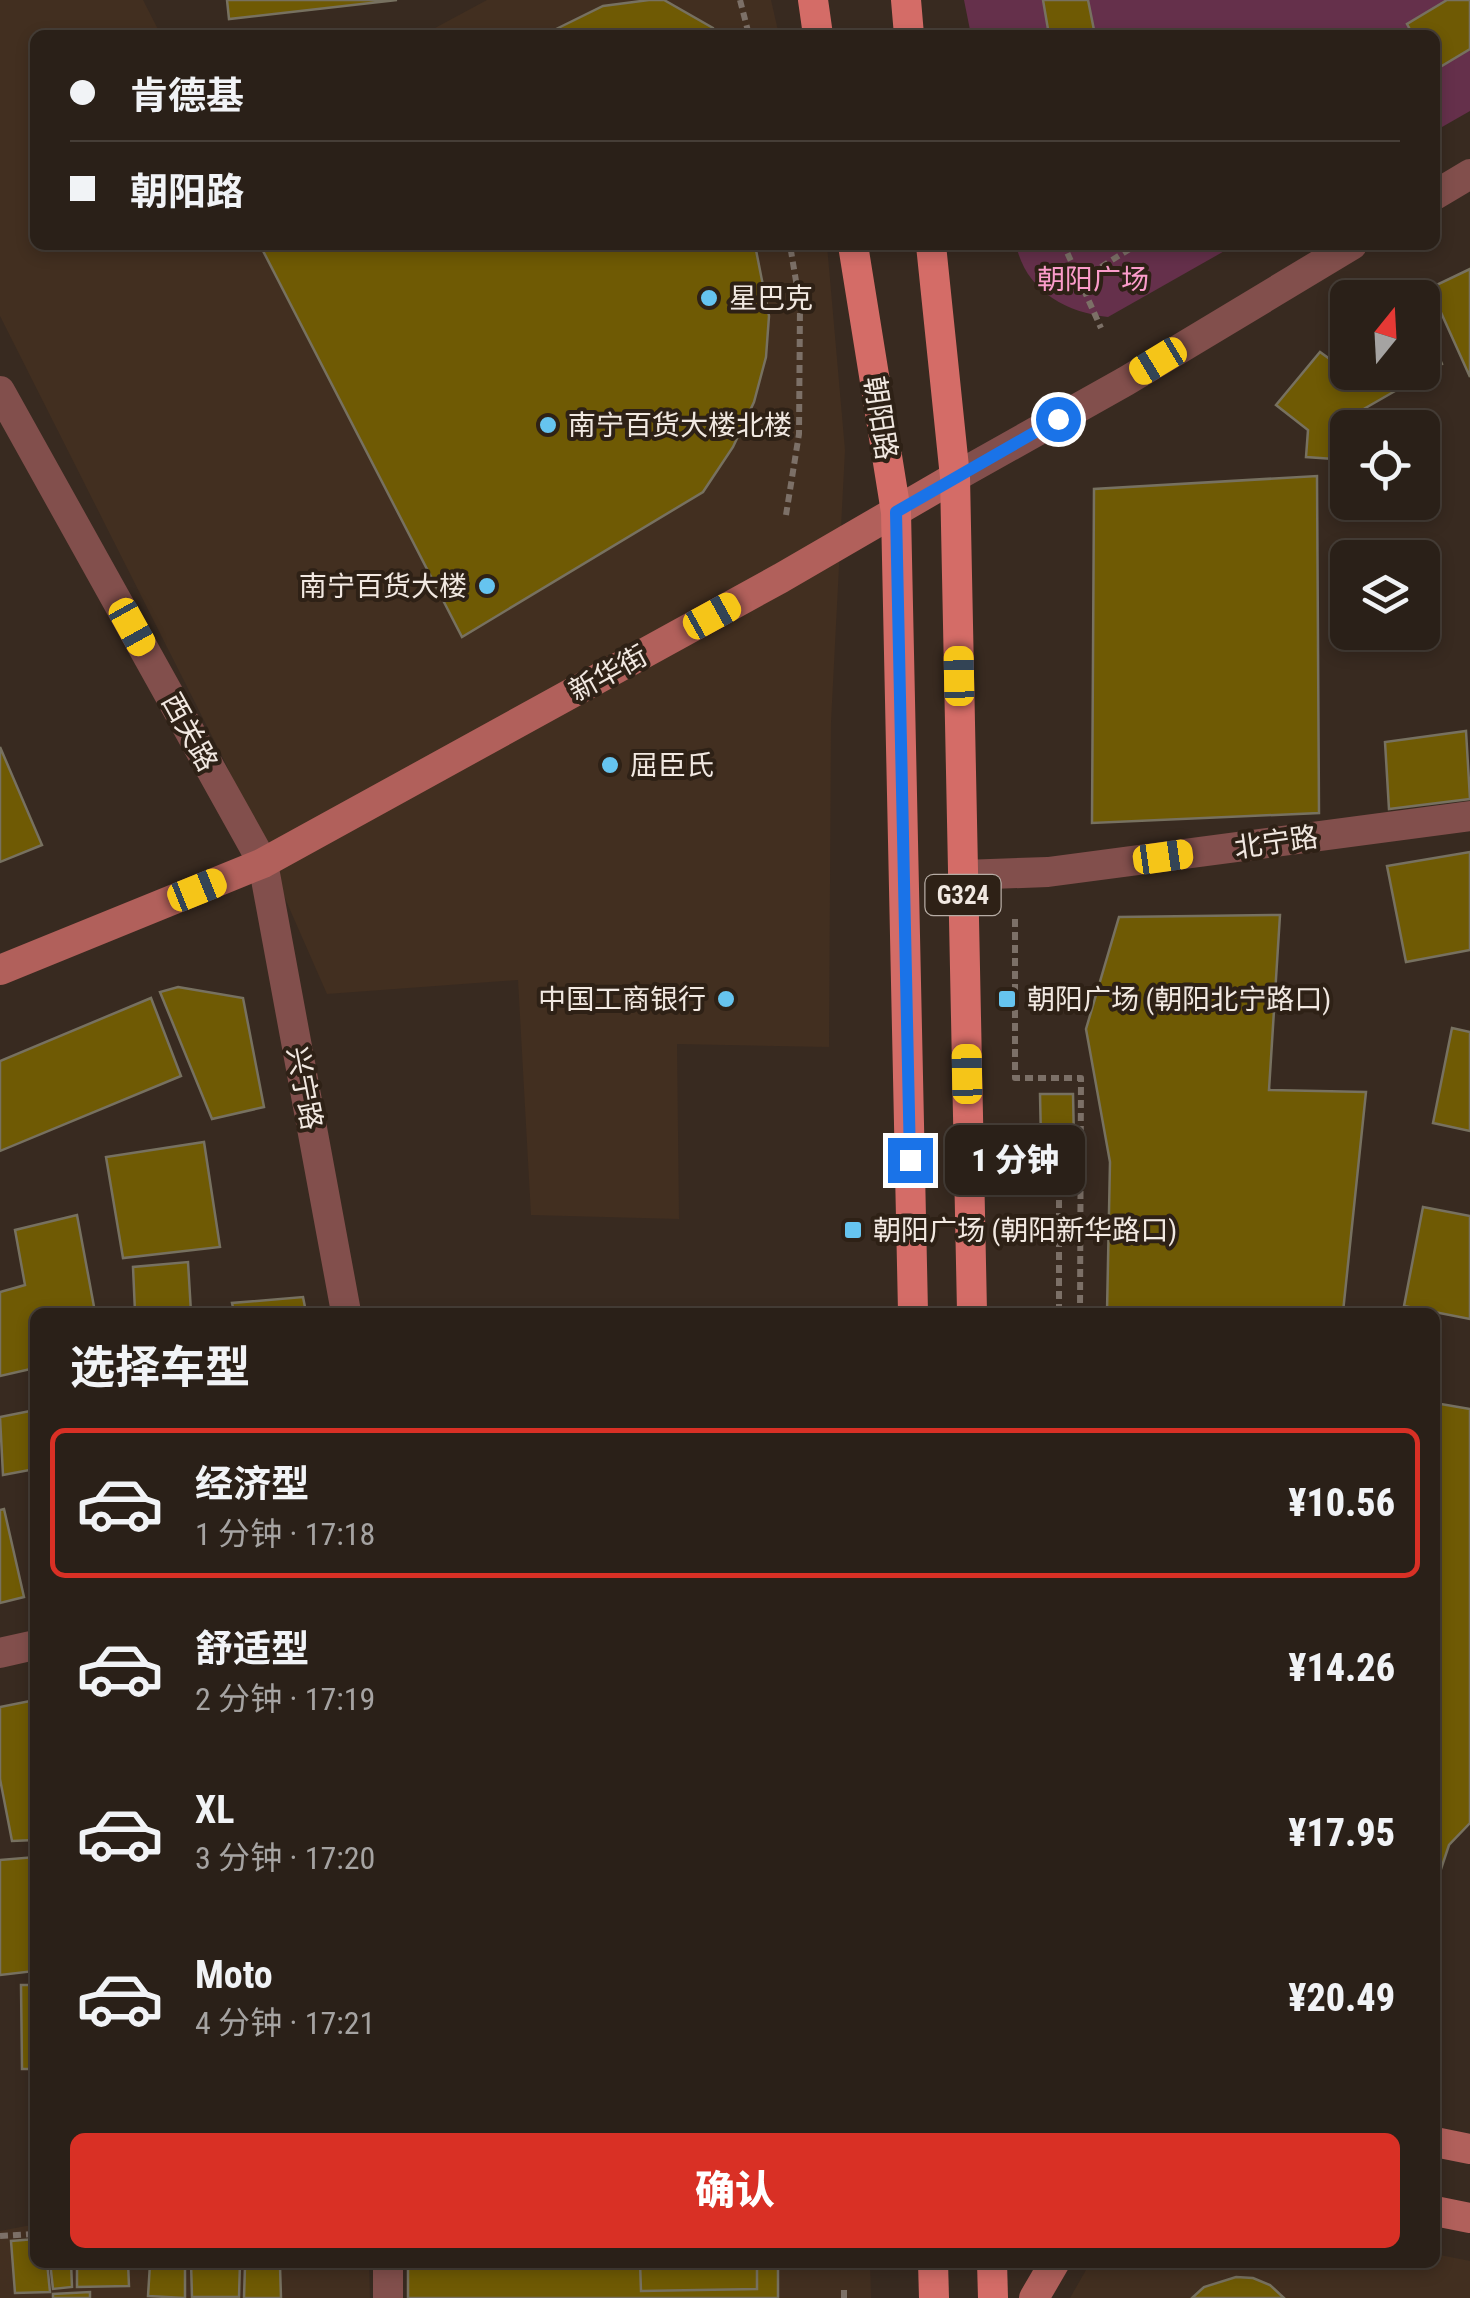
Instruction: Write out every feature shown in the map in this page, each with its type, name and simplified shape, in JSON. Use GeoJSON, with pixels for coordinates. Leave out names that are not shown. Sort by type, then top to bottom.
{"type":"FeatureCollection","features":[{"type":"Feature","properties":{"kind":"main road"},"geometry":{"type":"LineString","coordinates":[[813,0],[817,30]]}},
{"type":"Feature","properties":{"kind":"main road"},"geometry":{"type":"LineString","coordinates":[[906,0],[909,30]]}},
{"type":"Feature","properties":{"kind":"main road","name":"朝阳路"},"geometry":{"type":"LineString","coordinates":[[854,250],[896,512],[914,1308]]}},
{"type":"Feature","properties":{"kind":"main road","name":"G324"},"geometry":{"type":"LineString","coordinates":[[932,250],[955,477],[972,1308]]}},
{"type":"Feature","properties":{"kind":"main road"},"geometry":{"type":"LineString","coordinates":[[933,2268],[934,2298]]}},
{"type":"Feature","properties":{"kind":"main road"},"geometry":{"type":"LineString","coordinates":[[992,2268],[993,2298]]}},
{"type":"Feature","properties":{"kind":"street"},"geometry":{"type":"LineString","coordinates":[[1440,192],[1470,174]]}},
{"type":"Feature","properties":{"kind":"street","name":"新华街"},"geometry":{"type":"LineString","coordinates":[[0,970],[263,864],[896,512],[1126,381],[1344,250]]}},
{"type":"Feature","properties":{"kind":"street","name":"西关路"},"geometry":{"type":"LineString","coordinates":[[0,391],[263,864]]}},
{"type":"Feature","properties":{"kind":"street","name":"北宁路"},"geometry":{"type":"LineString","coordinates":[[963,875],[1048,872],[1470,816]]}},
{"type":"Feature","properties":{"kind":"street","name":"兴宁路"},"geometry":{"type":"LineString","coordinates":[[263,864],[345,1308]]}},
{"type":"Feature","properties":{"kind":"street"},"geometry":{"type":"LineString","coordinates":[[0,1652],[30,1646]]}},
{"type":"Feature","properties":{"kind":"street"},"geometry":{"type":"LineString","coordinates":[[1440,2143],[1470,2149]]}},
{"type":"Feature","properties":{"kind":"street"},"geometry":{"type":"LineString","coordinates":[[1440,2212],[1470,2218]]}},
{"type":"Feature","properties":{"kind":"street"},"geometry":{"type":"LineString","coordinates":[[388,2268],[388,2298]]}},
{"type":"Feature","properties":{"kind":"street"},"geometry":{"type":"LineString","coordinates":[[1034,2298],[1052,2268]]}},
{"type":"Feature","properties":{"kind":"path"},"geometry":{"type":"LineString","coordinates":[[740,0],[748,30]]}},
{"type":"Feature","properties":{"kind":"path"},"geometry":{"type":"LineString","coordinates":[[786,515],[799,434],[800,305],[791,250]]}},
{"type":"Feature","properties":{"kind":"path"},"geometry":{"type":"LineString","coordinates":[[1066,250],[1101,328]]}},
{"type":"Feature","properties":{"kind":"path"},"geometry":{"type":"LineString","coordinates":[[1101,267],[1128,250]]}},
{"type":"Feature","properties":{"kind":"path"},"geometry":{"type":"LineString","coordinates":[[1015,919],[1016,1078],[1080,1078],[1080,1308]]}},
{"type":"Feature","properties":{"kind":"path"},"geometry":{"type":"LineString","coordinates":[[1059,1187],[1059,1308]]}},
{"type":"Feature","properties":{"kind":"path"},"geometry":{"type":"LineString","coordinates":[[0,2236],[30,2234]]}},
{"type":"Feature","properties":{"kind":"path"},"geometry":{"type":"LineString","coordinates":[[844,2288],[844,2298]]}},
{"type":"Feature","properties":{"kind":"shaded area","name":"南宁百货大楼"},"geometry":{"type":"Polygon","coordinates":[[[0,0],[143,0],[158,30],[30,30],[30,250],[827,250],[845,450],[831,722],[829,1047],[677,1044],[679,1219],[531,1215],[518,980],[327,994],[226,764],[0,316],[0,0]]]}},
{"type":"Feature","properties":{"kind":"shaded area"},"geometry":{"type":"Polygon","coordinates":[[[487,0],[771,0],[778,30],[431,30],[487,0]]]}},
{"type":"Feature","properties":{"kind":"shaded area"},"geometry":{"type":"Polygon","coordinates":[[[30,2226],[30,2268],[369,2268],[370,2298],[0,2298],[0,2231],[30,2226]]]}},
{"type":"Feature","properties":{"kind":"shaded area"},"geometry":{"type":"Polygon","coordinates":[[[1440,2255],[1470,2261],[1470,2298],[1070,2298],[1087,2268],[1440,2268],[1440,2255]]]}},
{"type":"Feature","properties":{"kind":"shaded area"},"geometry":{"type":"Polygon","coordinates":[[[408,2268],[870,2268],[871,2298],[408,2298],[408,2268]]]}},
{"type":"Feature","properties":{"kind":"green space"},"geometry":{"type":"Polygon","coordinates":[[[964,0],[1470,0],[1470,111],[1440,128],[1440,30],[970,30],[964,0]]]}},
{"type":"Feature","properties":{"kind":"green space","name":"朝阳广场"},"geometry":{"type":"Polygon","coordinates":[[[1018,250],[1226,250],[1108,317],[1076,310],[1049,296],[1028,275],[1018,250]]]}},
{"type":"Feature","properties":{"kind":"building"},"geometry":{"type":"Polygon","coordinates":[[[227,0],[397,0],[229,19],[227,0]]]}},
{"type":"Feature","properties":{"kind":"building"},"geometry":{"type":"Polygon","coordinates":[[[664,0],[713,30],[554,30],[603,6],[664,0]]]}},
{"type":"Feature","properties":{"kind":"building"},"geometry":{"type":"Polygon","coordinates":[[[1043,0],[1088,0],[1094,30],[1048,30],[1043,0]]]}},
{"type":"Feature","properties":{"kind":"building"},"geometry":{"type":"Polygon","coordinates":[[[1447,0],[1470,0],[1470,49],[1440,67],[1440,30],[1410,30],[1407,24],[1447,0]]]}},
{"type":"Feature","properties":{"kind":"building","name":"南宁百货大楼北楼"},"geometry":{"type":"Polygon","coordinates":[[[263,250],[756,250],[769,316],[766,357],[754,402],[733,447],[703,492],[462,637],[263,250]]]}},
{"type":"Feature","properties":{"kind":"building"},"geometry":{"type":"Polygon","coordinates":[[[1470,269],[1470,377],[1440,310],[1440,283],[1470,269]]]}},
{"type":"Feature","properties":{"kind":"building"},"geometry":{"type":"Polygon","coordinates":[[[1320,352],[1330,359],[1330,390],[1397,390],[1362,410],[1330,410],[1330,459],[1306,457],[1308,430],[1276,405],[1320,352]]]}},
{"type":"Feature","properties":{"kind":"building"},"geometry":{"type":"Polygon","coordinates":[[[1317,476],[1319,813],[1092,823],[1094,489],[1317,476]]]}},
{"type":"Feature","properties":{"kind":"building"},"geometry":{"type":"Polygon","coordinates":[[[1466,731],[1470,799],[1389,809],[1385,742],[1466,731]]]}},
{"type":"Feature","properties":{"kind":"building"},"geometry":{"type":"Polygon","coordinates":[[[0,747],[42,845],[0,862],[0,747]]]}},
{"type":"Feature","properties":{"kind":"building"},"geometry":{"type":"Polygon","coordinates":[[[1470,852],[1470,950],[1406,962],[1387,866],[1470,852]]]}},
{"type":"Feature","properties":{"kind":"building"},"geometry":{"type":"Polygon","coordinates":[[[1280,915],[1269,1090],[1366,1092],[1343,1308],[1107,1308],[1110,1162],[1086,1029],[1119,917],[1280,915]]]}},
{"type":"Feature","properties":{"kind":"building"},"geometry":{"type":"Polygon","coordinates":[[[178,987],[243,998],[264,1107],[212,1119],[160,992],[178,987]]]}},
{"type":"Feature","properties":{"kind":"building"},"geometry":{"type":"Polygon","coordinates":[[[151,998],[181,1076],[0,1151],[0,1061],[151,998]]]}},
{"type":"Feature","properties":{"kind":"building"},"geometry":{"type":"Polygon","coordinates":[[[1452,1028],[1470,1032],[1470,1131],[1433,1123],[1452,1028]]]}},
{"type":"Feature","properties":{"kind":"building"},"geometry":{"type":"Polygon","coordinates":[[[1040,1094],[1073,1094],[1075,1186],[1042,1187],[1040,1094]]]}},
{"type":"Feature","properties":{"kind":"building"},"geometry":{"type":"Polygon","coordinates":[[[204,1142],[220,1247],[123,1258],[106,1157],[204,1142]]]}},
{"type":"Feature","properties":{"kind":"building"},"geometry":{"type":"Polygon","coordinates":[[[1423,1207],[1470,1216],[1470,1319],[1440,1313],[1440,1308],[1404,1306],[1423,1207]]]}},
{"type":"Feature","properties":{"kind":"building"},"geometry":{"type":"Polygon","coordinates":[[[77,1215],[94,1308],[30,1308],[30,1369],[0,1376],[0,1292],[25,1285],[15,1230],[77,1215]]]}},
{"type":"Feature","properties":{"kind":"building"},"geometry":{"type":"Polygon","coordinates":[[[188,1262],[191,1308],[135,1308],[133,1267],[188,1262]]]}},
{"type":"Feature","properties":{"kind":"building"},"geometry":{"type":"Polygon","coordinates":[[[303,1297],[305,1308],[233,1308],[232,1303],[303,1297]]]}},
{"type":"Feature","properties":{"kind":"building"},"geometry":{"type":"Polygon","coordinates":[[[1440,1404],[1470,1409],[1470,1823],[1449,1845],[1440,1872],[1440,1404]]]}},
{"type":"Feature","properties":{"kind":"building"},"geometry":{"type":"Polygon","coordinates":[[[30,1411],[30,1470],[3,1475],[0,1417],[30,1411]]]}},
{"type":"Feature","properties":{"kind":"building"},"geometry":{"type":"Polygon","coordinates":[[[4,1509],[24,1597],[0,1603],[0,1510],[4,1509]]]}},
{"type":"Feature","properties":{"kind":"building"},"geometry":{"type":"Polygon","coordinates":[[[30,1701],[30,1840],[12,1841],[0,1779],[0,1707],[30,1701]]]}},
{"type":"Feature","properties":{"kind":"building"},"geometry":{"type":"Polygon","coordinates":[[[30,1857],[30,1972],[0,1975],[0,1860],[30,1857]]]}},
{"type":"Feature","properties":{"kind":"building"},"geometry":{"type":"Polygon","coordinates":[[[21,1985],[30,1985],[30,2069],[22,2069],[21,1985]]]}},
{"type":"Feature","properties":{"kind":"building"},"geometry":{"type":"Polygon","coordinates":[[[30,2239],[30,2268],[48,2268],[50,2292],[15,2293],[11,2241],[30,2239]]]}},
{"type":"Feature","properties":{"kind":"building"},"geometry":{"type":"Polygon","coordinates":[[[51,2268],[71,2268],[72,2287],[53,2289],[51,2268]]]}},
{"type":"Feature","properties":{"kind":"building"},"geometry":{"type":"Polygon","coordinates":[[[77,2268],[128,2268],[129,2286],[77,2287],[77,2268]]]}},
{"type":"Feature","properties":{"kind":"building"},"geometry":{"type":"Polygon","coordinates":[[[150,2268],[185,2268],[185,2298],[148,2296],[150,2268]]]}},
{"type":"Feature","properties":{"kind":"building"},"geometry":{"type":"Polygon","coordinates":[[[191,2268],[240,2268],[239,2297],[192,2297],[191,2268]]]}},
{"type":"Feature","properties":{"kind":"building"},"geometry":{"type":"Polygon","coordinates":[[[245,2268],[280,2268],[281,2298],[244,2298],[245,2268]]]}},
{"type":"Feature","properties":{"kind":"building"},"geometry":{"type":"Polygon","coordinates":[[[408,2268],[778,2268],[778,2298],[408,2298],[408,2268]]]}},
{"type":"Feature","properties":{"kind":"building"},"geometry":{"type":"Polygon","coordinates":[[[640,2268],[757,2268],[757,2289],[641,2291],[640,2268]]]}},
{"type":"Feature","properties":{"kind":"building"},"geometry":{"type":"Polygon","coordinates":[[[1236,2277],[1270,2285],[1284,2298],[1192,2298],[1204,2287],[1236,2277]]]}},
{"type":"Feature","properties":{"kind":"building"},"geometry":{"type":"Polygon","coordinates":[[[90,2292],[90,2298],[53,2298],[53,2294],[90,2292]]]}},
{"type":"Feature","properties":{"kind":"place","name":"星巴克"},"geometry":{"type":"Point","coordinates":[709,298]}},
{"type":"Feature","properties":{"kind":"place","name":"南宁百货大楼北楼"},"geometry":{"type":"Point","coordinates":[548,425]}},
{"type":"Feature","properties":{"kind":"place","name":"南宁百货大楼"},"geometry":{"type":"Point","coordinates":[487,586]}},
{"type":"Feature","properties":{"kind":"place","name":"屈臣氏"},"geometry":{"type":"Point","coordinates":[610,765]}},
{"type":"Feature","properties":{"kind":"place","name":"中国工商银行"},"geometry":{"type":"Point","coordinates":[726,999]}},
{"type":"Feature","properties":{"kind":"place","name":"朝阳广场 (朝阳北宁路口)"},"geometry":{"type":"Point","coordinates":[1007,999]}},
{"type":"Feature","properties":{"kind":"place","name":"朝阳广场 (朝阳新华路口)"},"geometry":{"type":"Point","coordinates":[853,1230]}},
{"type":"Feature","properties":{"kind":"route"},"geometry":{"type":"LineString","coordinates":[[910,1160],[896,512],[1058,419]]}}]}
